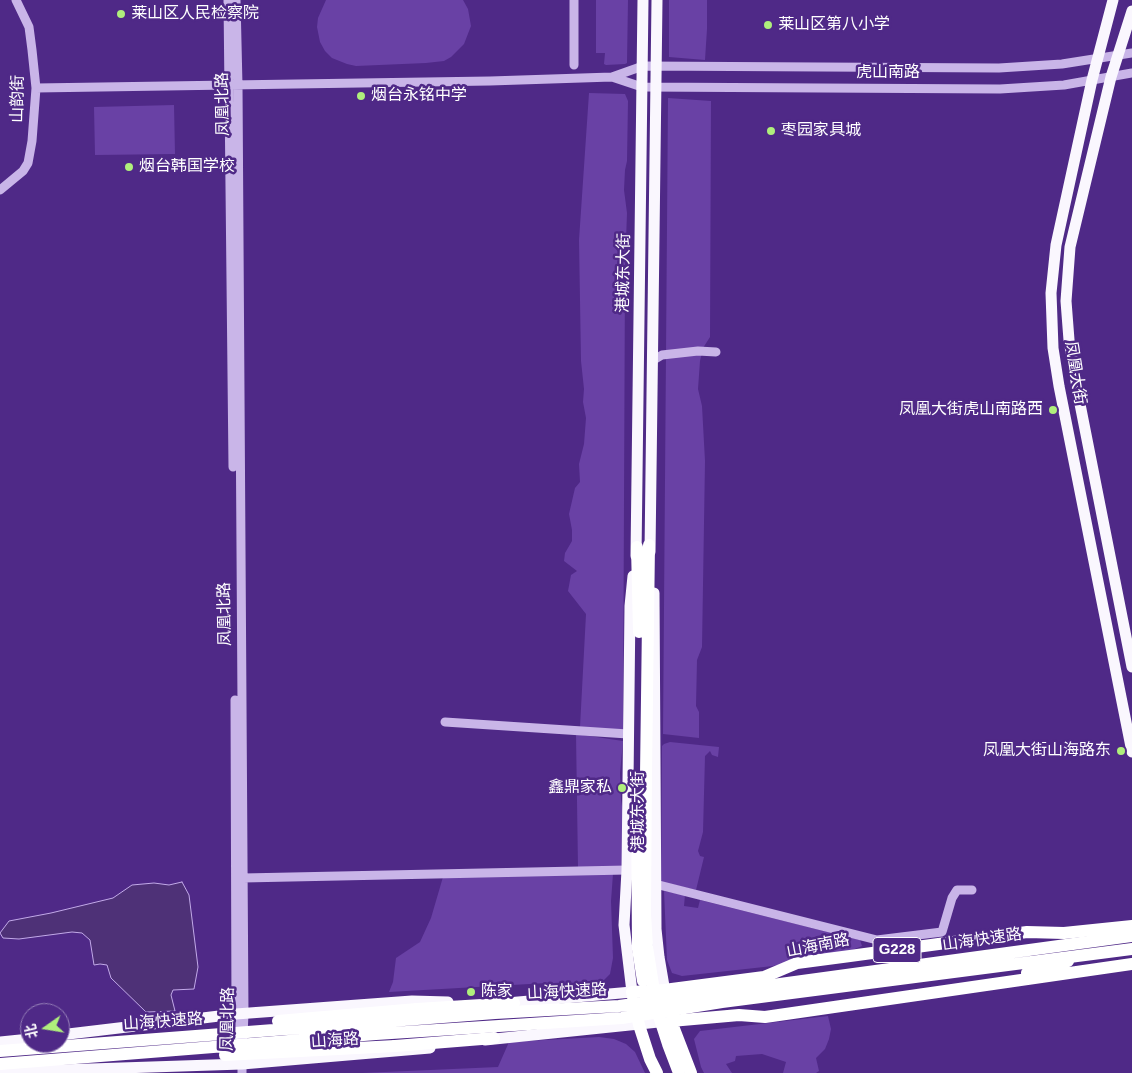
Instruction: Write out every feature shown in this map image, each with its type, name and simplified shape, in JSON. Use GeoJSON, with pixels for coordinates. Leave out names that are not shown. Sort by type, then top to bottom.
{"type":"FeatureCollection","features":[{"type":"Feature","properties":{"kind":"highway","name":"港城东大街"},"geometry":{"type":"LineString","coordinates":[[643,546],[639,652],[647,948],[657,1010],[679,1073]]}},
{"type":"Feature","properties":{"kind":"highway","name":"港城东大街"},"geometry":{"type":"LineString","coordinates":[[641,774],[638,949],[649,1008],[669,1073]]}},
{"type":"Feature","properties":{"kind":"highway","name":"山海南路"},"geometry":{"type":"LineString","coordinates":[[632,992],[664,990],[764,977],[798,963],[1027,932],[1064,933],[1132,926]]}},
{"type":"Feature","properties":{"kind":"highway","name":"山海快速路"},"geometry":{"type":"LineString","coordinates":[[0,1051],[495,1013],[619,1006],[1132,936]]}},
{"type":"Feature","properties":{"kind":"highway"},"geometry":{"type":"LineString","coordinates":[[764,977],[803,969],[1026,941],[1118,938]]}},
{"type":"Feature","properties":{"kind":"highway","name":"山海快速路"},"geometry":{"type":"LineString","coordinates":[[0,1064],[376,1034],[622,1018],[722,1002],[1132,949]]}},
{"type":"Feature","properties":{"kind":"highway"},"geometry":{"type":"LineString","coordinates":[[672,1021],[739,1014],[1005,978],[1087,956]]}},
{"type":"Feature","properties":{"kind":"highway"},"geometry":{"type":"LineString","coordinates":[[739,1014],[765,1017],[1132,964]]}},
{"type":"Feature","properties":{"kind":"highway","name":"港城东大街"},"geometry":{"type":"LineString","coordinates":[[632,992],[639,1025],[650,1059],[657,1073]]}},
{"type":"Feature","properties":{"kind":"highway"},"geometry":{"type":"LineString","coordinates":[[79,1045],[155,1032],[417,1009],[514,1003]]}},
{"type":"Feature","properties":{"kind":"highway","name":"港城东大街"},"geometry":{"type":"LineString","coordinates":[[672,1021],[691,1073]]}},
{"type":"Feature","properties":{"kind":"highway"},"geometry":{"type":"LineString","coordinates":[[0,1064],[109,1062],[395,1046],[494,1038]]}},
{"type":"Feature","properties":{"kind":"main road","name":"港城东大街"},"geometry":{"type":"LineString","coordinates":[[643,0],[643,546],[654,580],[656,929],[664,990],[672,1021]]}},
{"type":"Feature","properties":{"kind":"main road","name":"港城东大街"},"geometry":{"type":"LineString","coordinates":[[632,992],[624,925],[630,606],[643,546],[652,361],[657,0]]}},
{"type":"Feature","properties":{"kind":"main road","name":"凤凰大街"},"geometry":{"type":"LineString","coordinates":[[1113,0],[1097,58],[1056,244],[1052,293],[1053,348],[1132,752]]}},
{"type":"Feature","properties":{"kind":"main road","name":"凤凰大街"},"geometry":{"type":"LineString","coordinates":[[1132,11],[1111,77],[1070,247],[1066,301],[1069,340],[1079,399],[1132,667]]}},
{"type":"Feature","properties":{"kind":"main road"},"geometry":{"type":"LineString","coordinates":[[70,1034],[240,1013],[412,1001],[514,1003],[632,992]]}},
{"type":"Feature","properties":{"kind":"main road","name":"山海路"},"geometry":{"type":"LineString","coordinates":[[0,1072],[242,1068],[413,1051],[494,1038],[672,1021]]}},
{"type":"Feature","properties":{"kind":"main road"},"geometry":{"type":"LineString","coordinates":[[0,1042],[20,1039]]}},
{"type":"Feature","properties":{"kind":"street","name":"山韵街"},"geometry":{"type":"LineString","coordinates":[[0,190],[23,171],[28,163],[32,141],[36,88],[29,27],[16,0]]}},
{"type":"Feature","properties":{"kind":"street","name":"凤凰北路"},"geometry":{"type":"LineString","coordinates":[[228,0],[234,85],[243,878],[240,1013]]}},
{"type":"Feature","properties":{"kind":"street","name":"凤凰北路"},"geometry":{"type":"LineString","coordinates":[[236,0],[234,85],[235,647],[242,1068]]}},
{"type":"Feature","properties":{"kind":"street"},"geometry":{"type":"LineString","coordinates":[[574,0],[574,65]]}},
{"type":"Feature","properties":{"kind":"street","name":"虎山南路"},"geometry":{"type":"LineString","coordinates":[[612,77],[643,66],[999,68],[1062,64],[1132,53]]}},
{"type":"Feature","properties":{"kind":"street","name":"虎山南路"},"geometry":{"type":"LineString","coordinates":[[612,77],[642,86],[1000,89],[1064,85],[1132,73]]}},
{"type":"Feature","properties":{"kind":"street"},"geometry":{"type":"LineString","coordinates":[[36,88],[490,81],[612,77]]}},
{"type":"Feature","properties":{"kind":"street"},"geometry":{"type":"LineString","coordinates":[[652,361],[662,355],[698,351],[716,352]]}},
{"type":"Feature","properties":{"kind":"street"},"geometry":{"type":"LineString","coordinates":[[445,722],[628,734]]}},
{"type":"Feature","properties":{"kind":"street"},"geometry":{"type":"LineString","coordinates":[[243,878],[626,870]]}},
{"type":"Feature","properties":{"kind":"street"},"geometry":{"type":"LineString","coordinates":[[655,884],[877,940],[942,932],[952,898],[957,890],[972,890]]}},
{"type":"Feature","properties":{"kind":"shaded area"},"geometry":{"type":"Polygon","coordinates":[[[326,0],[463,0],[468,9],[471,26],[464,44],[444,61],[356,66],[332,58],[320,42],[317,27],[318,18],[326,0]]]}},
{"type":"Feature","properties":{"kind":"shaded area"},"geometry":{"type":"Polygon","coordinates":[[[596,0],[628,0],[627,63],[625,64],[606,65],[604,64],[605,53],[596,53],[596,0]]]}},
{"type":"Feature","properties":{"kind":"shaded area"},"geometry":{"type":"Polygon","coordinates":[[[669,0],[707,0],[705,60],[669,57],[669,0]]]}},
{"type":"Feature","properties":{"kind":"shaded area"},"geometry":{"type":"Polygon","coordinates":[[[589,93],[625,94],[628,101],[627,161],[624,190],[627,213],[625,269],[623,731],[580,727],[586,614],[568,591],[571,575],[577,571],[564,561],[565,553],[572,541],[569,514],[575,488],[580,482],[579,464],[584,444],[586,418],[583,402],[584,389],[581,361],[579,240],[589,93]]]}},
{"type":"Feature","properties":{"kind":"shaded area"},"geometry":{"type":"Polygon","coordinates":[[[668,98],[711,101],[710,337],[703,348],[700,361],[698,389],[702,406],[705,461],[702,647],[697,660],[696,706],[699,712],[699,738],[663,734],[668,98]]]}},
{"type":"Feature","properties":{"kind":"shaded area"},"geometry":{"type":"Polygon","coordinates":[[[174,105],[175,154],[95,155],[94,107],[174,105]]]}},
{"type":"Feature","properties":{"kind":"shaded area"},"geometry":{"type":"Polygon","coordinates":[[[576,734],[623,741],[620,773],[623,812],[622,867],[578,868],[576,734]]]}},
{"type":"Feature","properties":{"kind":"shaded area"},"geometry":{"type":"Polygon","coordinates":[[[670,742],[719,747],[718,757],[712,755],[710,751],[705,756],[703,832],[698,851],[700,856],[704,857],[696,890],[662,882],[661,880],[662,746],[670,742]]]}},
{"type":"Feature","properties":{"kind":"shaded area"},"geometry":{"type":"Polygon","coordinates":[[[613,874],[611,901],[613,958],[610,974],[602,982],[590,985],[547,983],[389,992],[393,982],[396,958],[420,942],[431,918],[443,877],[613,874]]]}},
{"type":"Feature","properties":{"kind":"shaded area"},"geometry":{"type":"Polygon","coordinates":[[[182,882],[189,895],[198,967],[194,989],[173,990],[171,995],[175,1011],[146,1012],[111,978],[107,965],[94,965],[90,940],[82,933],[72,932],[19,939],[3,938],[0,933],[9,921],[113,898],[132,885],[154,883],[169,885],[182,882]]]}},
{"type":"Feature","properties":{"kind":"shaded area"},"geometry":{"type":"Polygon","coordinates":[[[664,891],[685,895],[684,906],[698,908],[700,900],[860,940],[862,946],[852,950],[773,966],[682,976],[672,973],[667,960],[664,891]]]}},
{"type":"Feature","properties":{"kind":"shaded area"},"geometry":{"type":"Polygon","coordinates":[[[828,1016],[831,1029],[829,1039],[825,1049],[816,1058],[819,1071],[816,1073],[783,1073],[786,1062],[762,1054],[736,1056],[735,1061],[726,1064],[732,1073],[704,1073],[701,1067],[694,1039],[700,1031],[828,1016]]]}},
{"type":"Feature","properties":{"kind":"shaded area"},"geometry":{"type":"Polygon","coordinates":[[[599,1037],[614,1039],[626,1044],[635,1052],[645,1073],[362,1073],[498,1067],[509,1042],[599,1037]]]}},
{"type":"Feature","properties":{"kind":"place","name":"莱山区人民检察院"},"geometry":{"type":"Point","coordinates":[121,14]}},
{"type":"Feature","properties":{"kind":"place","name":"莱山区第八小学"},"geometry":{"type":"Point","coordinates":[768,25]}},
{"type":"Feature","properties":{"kind":"place","name":"烟台永铭中学"},"geometry":{"type":"Point","coordinates":[361,96]}},
{"type":"Feature","properties":{"kind":"place","name":"枣园家具城"},"geometry":{"type":"Point","coordinates":[771,131]}},
{"type":"Feature","properties":{"kind":"place","name":"烟台韩国学校"},"geometry":{"type":"Point","coordinates":[129,167]}},
{"type":"Feature","properties":{"kind":"place","name":"凤凰大街虎山南路西"},"geometry":{"type":"Point","coordinates":[1053,410]}},
{"type":"Feature","properties":{"kind":"place","name":"凤凰大街山海路东"},"geometry":{"type":"Point","coordinates":[1121,751]}},
{"type":"Feature","properties":{"kind":"place","name":"鑫鼎家私"},"geometry":{"type":"Point","coordinates":[622,788]}},
{"type":"Feature","properties":{"kind":"place","name":"陈家"},"geometry":{"type":"Point","coordinates":[471,992]}}]}
